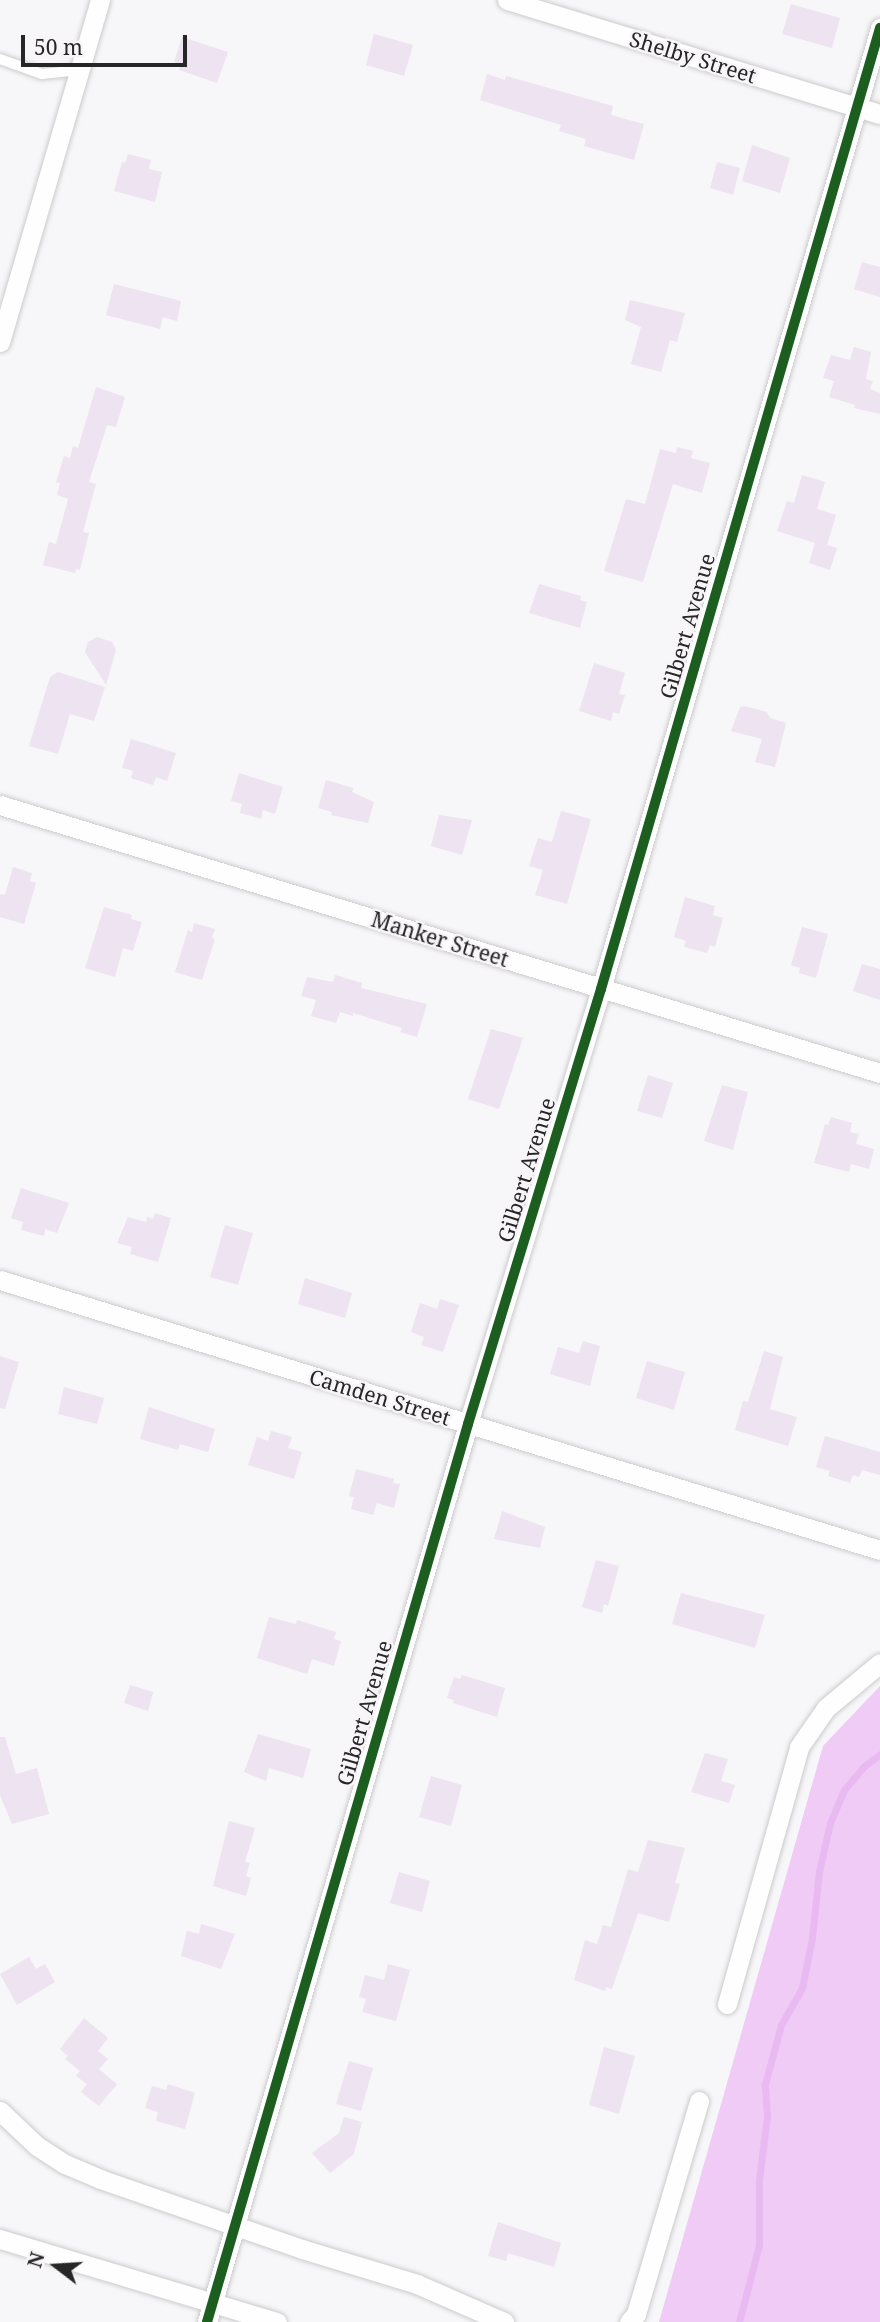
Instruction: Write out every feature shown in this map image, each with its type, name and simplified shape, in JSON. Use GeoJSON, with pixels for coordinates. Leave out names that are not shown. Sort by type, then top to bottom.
{"type":"FeatureCollection","features":[{"type":"Feature","properties":{"kind":"street"},"geometry":{"type":"LineString","coordinates":[[0,342],[100,0]]}},
{"type":"Feature","properties":{"kind":"street","name":"Shelby Street"},"geometry":{"type":"LineString","coordinates":[[507,0],[880,114]]}},
{"type":"Feature","properties":{"kind":"street","name":"Gilbert Avenue"},"geometry":{"type":"LineString","coordinates":[[207,2322],[468,1424],[601,989],[880,28]]}},
{"type":"Feature","properties":{"kind":"street","name":"Manker Street"},"geometry":{"type":"LineString","coordinates":[[0,804],[880,1073]]}},
{"type":"Feature","properties":{"kind":"street","name":"Camden Street"},"geometry":{"type":"LineString","coordinates":[[0,1280],[880,1550]]}},
{"type":"Feature","properties":{"kind":"street"},"geometry":{"type":"LineString","coordinates":[[727,2004],[799,1747],[826,1708],[858,1678],[880,1663]]}},
{"type":"Feature","properties":{"kind":"street"},"geometry":{"type":"LineString","coordinates":[[629,2322],[636,2315],[699,2101]]}},
{"type":"Feature","properties":{"kind":"street"},"geometry":{"type":"LineString","coordinates":[[0,2111],[27,2138],[72,2167],[109,2183],[302,2249],[417,2284],[504,2322]]}},
{"type":"Feature","properties":{"kind":"street"},"geometry":{"type":"LineString","coordinates":[[0,2239],[277,2322]]}},
{"type":"Feature","properties":{"kind":"lane"},"geometry":{"type":"LineString","coordinates":[[0,59],[42,74],[80,70]]}},
{"type":"Feature","properties":{"kind":"shaded area"},"geometry":{"type":"Polygon","coordinates":[[[880,1686],[880,2322],[659,2322],[823,1746],[880,1686]]]}},
{"type":"Feature","properties":{"kind":"building"},"geometry":{"type":"Polygon","coordinates":[[[791,4],[840,18],[832,48],[782,34],[791,4]]]}},
{"type":"Feature","properties":{"kind":"building"},"geometry":{"type":"Polygon","coordinates":[[[374,34],[413,45],[404,76],[366,65],[374,34]]]}},
{"type":"Feature","properties":{"kind":"building"},"geometry":{"type":"Polygon","coordinates":[[[182,37],[228,52],[217,83],[179,70],[181,64],[174,62],[182,37]]]}},
{"type":"Feature","properties":{"kind":"building"},"geometry":{"type":"Polygon","coordinates":[[[487,74],[505,80],[506,76],[613,106],[611,115],[644,124],[634,160],[584,146],[586,139],[559,131],[561,125],[480,100],[487,74]]]}},
{"type":"Feature","properties":{"kind":"building"},"geometry":{"type":"Polygon","coordinates":[[[752,145],[790,158],[780,193],[742,181],[752,145]]]}},
{"type":"Feature","properties":{"kind":"building"},"geometry":{"type":"Polygon","coordinates":[[[128,154],[151,160],[149,169],[162,172],[155,202],[114,191],[122,162],[125,163],[128,154]]]}},
{"type":"Feature","properties":{"kind":"building"},"geometry":{"type":"Polygon","coordinates":[[[717,162],[740,168],[733,195],[710,188],[717,162]]]}},
{"type":"Feature","properties":{"kind":"building"},"geometry":{"type":"Polygon","coordinates":[[[862,262],[880,267],[880,297],[854,289],[862,262]]]}},
{"type":"Feature","properties":{"kind":"building"},"geometry":{"type":"Polygon","coordinates":[[[114,284],[181,301],[177,321],[163,317],[160,329],[106,315],[114,284]]]}},
{"type":"Feature","properties":{"kind":"building"},"geometry":{"type":"Polygon","coordinates":[[[630,300],[685,313],[677,342],[670,340],[661,372],[631,364],[641,327],[625,320],[630,300]]]}},
{"type":"Feature","properties":{"kind":"building"},"geometry":{"type":"Polygon","coordinates":[[[854,347],[871,352],[866,379],[873,381],[870,389],[880,393],[880,414],[854,408],[855,405],[829,397],[834,381],[823,378],[831,355],[850,360],[854,347]]]}},
{"type":"Feature","properties":{"kind":"building"},"geometry":{"type":"Polygon","coordinates":[[[96,387],[125,397],[116,427],[107,425],[89,482],[96,484],[83,532],[89,533],[80,570],[76,569],[75,573],[43,565],[49,542],[56,544],[68,499],[57,495],[60,483],[56,482],[64,456],[70,458],[73,446],[78,448],[96,387]]]}},
{"type":"Feature","properties":{"kind":"building"},"geometry":{"type":"Polygon","coordinates":[[[677,447],[693,451],[691,458],[710,463],[702,493],[673,484],[643,582],[604,571],[626,499],[645,504],[660,449],[676,453],[677,447]]]}},
{"type":"Feature","properties":{"kind":"building"},"geometry":{"type":"Polygon","coordinates":[[[802,475],[825,482],[817,509],[836,515],[827,545],[837,548],[830,570],[809,563],[815,543],[777,531],[787,501],[794,503],[802,475]]]}},
{"type":"Feature","properties":{"kind":"building"},"geometry":{"type":"Polygon","coordinates":[[[539,584],[581,596],[580,600],[587,602],[580,628],[529,613],[539,584]]]}},
{"type":"Feature","properties":{"kind":"building"},"geometry":{"type":"Polygon","coordinates":[[[97,637],[112,642],[116,650],[106,685],[85,652],[88,642],[97,637]]]}},
{"type":"Feature","properties":{"kind":"building"},"geometry":{"type":"Polygon","coordinates":[[[594,663],[625,673],[619,694],[625,695],[619,714],[613,712],[611,721],[579,711],[594,663]]]}},
{"type":"Feature","properties":{"kind":"building"},"geometry":{"type":"Polygon","coordinates":[[[58,672],[105,687],[94,721],[70,714],[58,754],[29,746],[50,677],[58,672]]]}},
{"type":"Feature","properties":{"kind":"building"},"geometry":{"type":"Polygon","coordinates":[[[740,707],[767,712],[770,718],[786,723],[775,767],[755,762],[762,739],[731,731],[740,707]]]}},
{"type":"Feature","properties":{"kind":"building"},"geometry":{"type":"Polygon","coordinates":[[[131,739],[176,753],[167,781],[156,777],[153,785],[131,778],[133,771],[122,768],[131,739]]]}},
{"type":"Feature","properties":{"kind":"building"},"geometry":{"type":"Polygon","coordinates":[[[239,773],[283,787],[275,814],[263,810],[261,819],[240,813],[242,804],[231,801],[239,773]]]}},
{"type":"Feature","properties":{"kind":"building"},"geometry":{"type":"Polygon","coordinates":[[[326,780],[353,788],[352,792],[374,802],[368,823],[331,815],[332,812],[318,808],[326,780]]]}},
{"type":"Feature","properties":{"kind":"building"},"geometry":{"type":"Polygon","coordinates":[[[561,811],[591,819],[567,904],[535,895],[543,870],[529,866],[538,838],[552,842],[561,811]]]}},
{"type":"Feature","properties":{"kind":"building"},"geometry":{"type":"Polygon","coordinates":[[[439,815],[472,820],[462,855],[431,846],[439,815]]]}},
{"type":"Feature","properties":{"kind":"building"},"geometry":{"type":"Polygon","coordinates":[[[13,867],[32,873],[30,881],[36,883],[24,924],[0,917],[0,894],[5,895],[13,867]]]}},
{"type":"Feature","properties":{"kind":"building"},"geometry":{"type":"Polygon","coordinates":[[[685,897],[715,906],[713,915],[723,918],[715,947],[710,945],[707,953],[684,947],[686,941],[674,937],[685,897]]]}},
{"type":"Feature","properties":{"kind":"building"},"geometry":{"type":"Polygon","coordinates":[[[104,907],[132,915],[131,919],[142,922],[133,951],[123,948],[115,977],[85,968],[104,907]]]}},
{"type":"Feature","properties":{"kind":"building"},"geometry":{"type":"Polygon","coordinates":[[[194,923],[215,929],[212,938],[215,939],[202,980],[175,972],[188,930],[192,932],[194,923]]]}},
{"type":"Feature","properties":{"kind":"building"},"geometry":{"type":"Polygon","coordinates":[[[802,927],[828,934],[816,978],[799,973],[800,968],[791,965],[802,927]]]}},
{"type":"Feature","properties":{"kind":"building"},"geometry":{"type":"Polygon","coordinates":[[[862,964],[880,969],[880,1000],[853,991],[862,964]]]}},
{"type":"Feature","properties":{"kind":"building"},"geometry":{"type":"Polygon","coordinates":[[[335,975],[362,983],[361,988],[427,1004],[417,1037],[400,1032],[402,1028],[353,1013],[353,1016],[340,1012],[336,1023],[311,1016],[316,1000],[301,996],[307,977],[333,982],[335,975]]]}},
{"type":"Feature","properties":{"kind":"building"},"geometry":{"type":"Polygon","coordinates":[[[491,1029],[523,1038],[499,1109],[468,1099],[491,1029]]]}},
{"type":"Feature","properties":{"kind":"building"},"geometry":{"type":"Polygon","coordinates":[[[648,1075],[673,1083],[662,1118],[637,1111],[648,1075]]]}},
{"type":"Feature","properties":{"kind":"building"},"geometry":{"type":"Polygon","coordinates":[[[722,1085],[748,1092],[733,1150],[704,1141],[722,1085]]]}},
{"type":"Feature","properties":{"kind":"building"},"geometry":{"type":"Polygon","coordinates":[[[831,1117],[852,1123],[850,1132],[859,1134],[856,1144],[874,1149],[869,1169],[851,1164],[849,1172],[814,1163],[825,1124],[828,1125],[831,1117]]]}},
{"type":"Feature","properties":{"kind":"building"},"geometry":{"type":"Polygon","coordinates":[[[21,1188],[69,1203],[57,1233],[45,1229],[44,1236],[21,1230],[23,1222],[11,1218],[21,1188]]]}},
{"type":"Feature","properties":{"kind":"building"},"geometry":{"type":"Polygon","coordinates":[[[155,1213],[171,1218],[158,1262],[130,1254],[132,1247],[117,1243],[128,1217],[146,1222],[147,1217],[153,1219],[155,1213]]]}},
{"type":"Feature","properties":{"kind":"building"},"geometry":{"type":"Polygon","coordinates":[[[225,1225],[253,1233],[238,1285],[210,1277],[225,1225]]]}},
{"type":"Feature","properties":{"kind":"building"},"geometry":{"type":"Polygon","coordinates":[[[305,1278],[352,1293],[345,1318],[298,1304],[305,1278]]]}},
{"type":"Feature","properties":{"kind":"building"},"geometry":{"type":"Polygon","coordinates":[[[440,1299],[459,1305],[443,1352],[421,1345],[424,1337],[411,1332],[420,1303],[437,1309],[440,1299]]]}},
{"type":"Feature","properties":{"kind":"building"},"geometry":{"type":"Polygon","coordinates":[[[583,1341],[600,1346],[590,1386],[550,1374],[558,1347],[579,1353],[583,1341]]]}},
{"type":"Feature","properties":{"kind":"building"},"geometry":{"type":"Polygon","coordinates":[[[764,1351],[783,1357],[770,1409],[797,1417],[788,1446],[735,1430],[743,1401],[748,1402],[764,1351]]]}},
{"type":"Feature","properties":{"kind":"building"},"geometry":{"type":"Polygon","coordinates":[[[0,1356],[19,1362],[5,1409],[0,1408],[0,1356]]]}},
{"type":"Feature","properties":{"kind":"building"},"geometry":{"type":"Polygon","coordinates":[[[647,1361],[685,1372],[674,1410],[636,1398],[647,1361]]]}},
{"type":"Feature","properties":{"kind":"building"},"geometry":{"type":"Polygon","coordinates":[[[64,1387],[104,1398],[97,1424],[58,1414],[64,1387]]]}},
{"type":"Feature","properties":{"kind":"building"},"geometry":{"type":"Polygon","coordinates":[[[149,1407],[215,1429],[208,1452],[180,1444],[178,1450],[140,1439],[149,1407]]]}},
{"type":"Feature","properties":{"kind":"building"},"geometry":{"type":"Polygon","coordinates":[[[271,1431],[292,1437],[288,1448],[302,1452],[294,1479],[248,1465],[257,1437],[268,1441],[271,1431]]]}},
{"type":"Feature","properties":{"kind":"building"},"geometry":{"type":"Polygon","coordinates":[[[825,1436],[880,1452],[880,1475],[862,1470],[859,1477],[853,1475],[850,1483],[828,1476],[830,1471],[816,1467],[825,1436]]]}},
{"type":"Feature","properties":{"kind":"building"},"geometry":{"type":"Polygon","coordinates":[[[356,1469],[394,1479],[393,1483],[400,1484],[394,1508],[377,1503],[373,1515],[351,1509],[354,1497],[349,1496],[356,1469]]]}},
{"type":"Feature","properties":{"kind":"building"},"geometry":{"type":"Polygon","coordinates":[[[502,1511],[545,1527],[540,1548],[494,1539],[502,1511]]]}},
{"type":"Feature","properties":{"kind":"building"},"geometry":{"type":"Polygon","coordinates":[[[596,1560],[619,1566],[608,1606],[604,1604],[602,1613],[582,1607],[596,1560]]]}},
{"type":"Feature","properties":{"kind":"building"},"geometry":{"type":"Polygon","coordinates":[[[681,1593],[765,1615],[755,1648],[672,1624],[681,1593]]]}},
{"type":"Feature","properties":{"kind":"building"},"geometry":{"type":"Polygon","coordinates":[[[269,1617],[296,1624],[297,1620],[336,1632],[334,1639],[341,1641],[334,1666],[312,1659],[307,1674],[257,1658],[269,1617]]]}},
{"type":"Feature","properties":{"kind":"building"},"geometry":{"type":"Polygon","coordinates":[[[462,1675],[505,1688],[497,1717],[453,1703],[454,1700],[447,1698],[454,1677],[460,1679],[462,1675]]]}},
{"type":"Feature","properties":{"kind":"building"},"geometry":{"type":"Polygon","coordinates":[[[130,1685],[153,1692],[148,1711],[124,1703],[130,1685]]]}},
{"type":"Feature","properties":{"kind":"building"},"geometry":{"type":"Polygon","coordinates":[[[258,1734],[311,1749],[303,1778],[269,1768],[266,1781],[244,1772],[258,1734]]]}},
{"type":"Feature","properties":{"kind":"building"},"geometry":{"type":"Polygon","coordinates":[[[0,1737],[5,1737],[16,1774],[37,1768],[49,1814],[12,1824],[0,1795],[0,1737]]]}},
{"type":"Feature","properties":{"kind":"building"},"geometry":{"type":"Polygon","coordinates":[[[705,1753],[728,1759],[721,1781],[735,1785],[729,1803],[691,1792],[705,1753]]]}},
{"type":"Feature","properties":{"kind":"building"},"geometry":{"type":"Polygon","coordinates":[[[431,1776],[462,1785],[451,1826],[419,1817],[431,1776]]]}},
{"type":"Feature","properties":{"kind":"building"},"geometry":{"type":"Polygon","coordinates":[[[229,1821],[255,1828],[245,1862],[250,1863],[246,1876],[251,1878],[246,1896],[213,1886],[229,1821]]]}},
{"type":"Feature","properties":{"kind":"building"},"geometry":{"type":"Polygon","coordinates":[[[648,1840],[685,1848],[675,1883],[680,1884],[669,1922],[638,1913],[612,1989],[606,1987],[605,1991],[574,1980],[585,1940],[597,1944],[603,1925],[611,1927],[628,1869],[638,1872],[648,1840]]]}},
{"type":"Feature","properties":{"kind":"building"},"geometry":{"type":"Polygon","coordinates":[[[399,1872],[430,1881],[422,1912],[390,1903],[399,1872]]]}},
{"type":"Feature","properties":{"kind":"building"},"geometry":{"type":"Polygon","coordinates":[[[201,1924],[235,1934],[221,1969],[181,1956],[187,1931],[199,1934],[201,1924]]]}},
{"type":"Feature","properties":{"kind":"building"},"geometry":{"type":"Polygon","coordinates":[[[29,1957],[36,1969],[45,1964],[55,1982],[17,2005],[0,1974],[29,1957]]]}},
{"type":"Feature","properties":{"kind":"building"},"geometry":{"type":"Polygon","coordinates":[[[388,1964],[410,1970],[396,2021],[362,2012],[366,1999],[359,1997],[365,1975],[384,1980],[388,1964]]]}},
{"type":"Feature","properties":{"kind":"building"},"geometry":{"type":"Polygon","coordinates":[[[84,2018],[108,2038],[98,2051],[108,2059],[99,2069],[117,2084],[99,2106],[81,2092],[87,2084],[76,2076],[80,2071],[65,2059],[68,2056],[60,2049],[84,2018]]]}},
{"type":"Feature","properties":{"kind":"building"},"geometry":{"type":"Polygon","coordinates":[[[604,2047],[635,2056],[619,2114],[589,2105],[604,2047]]]}},
{"type":"Feature","properties":{"kind":"building"},"geometry":{"type":"Polygon","coordinates":[[[349,2061],[373,2068],[361,2111],[336,2104],[349,2061]]]}},
{"type":"Feature","properties":{"kind":"building"},"geometry":{"type":"Polygon","coordinates":[[[168,2084],[195,2093],[185,2129],[156,2121],[158,2112],[145,2108],[152,2086],[166,2090],[168,2084]]]}},
{"type":"Feature","properties":{"kind":"building"},"geometry":{"type":"Polygon","coordinates":[[[344,2117],[362,2122],[354,2154],[330,2173],[312,2153],[339,2133],[344,2117]]]}},
{"type":"Feature","properties":{"kind":"building"},"geometry":{"type":"Polygon","coordinates":[[[498,2222],[561,2243],[554,2267],[508,2253],[506,2261],[488,2256],[498,2222]]]}},
{"type":"Feature","properties":{"kind":"waterway"},"geometry":{"type":"LineString","coordinates":[[739,2322],[759,2245],[759,2180],[767,2116],[765,2084],[781,2025],[802,1988],[812,1938],[819,1871],[830,1823],[844,1790],[863,1767],[880,1754]]}},
{"type":"Feature","properties":{"kind":"cycle path"},"geometry":{"type":"LineString","coordinates":[[207,2322],[468,1424],[601,989],[880,28]]}}]}
